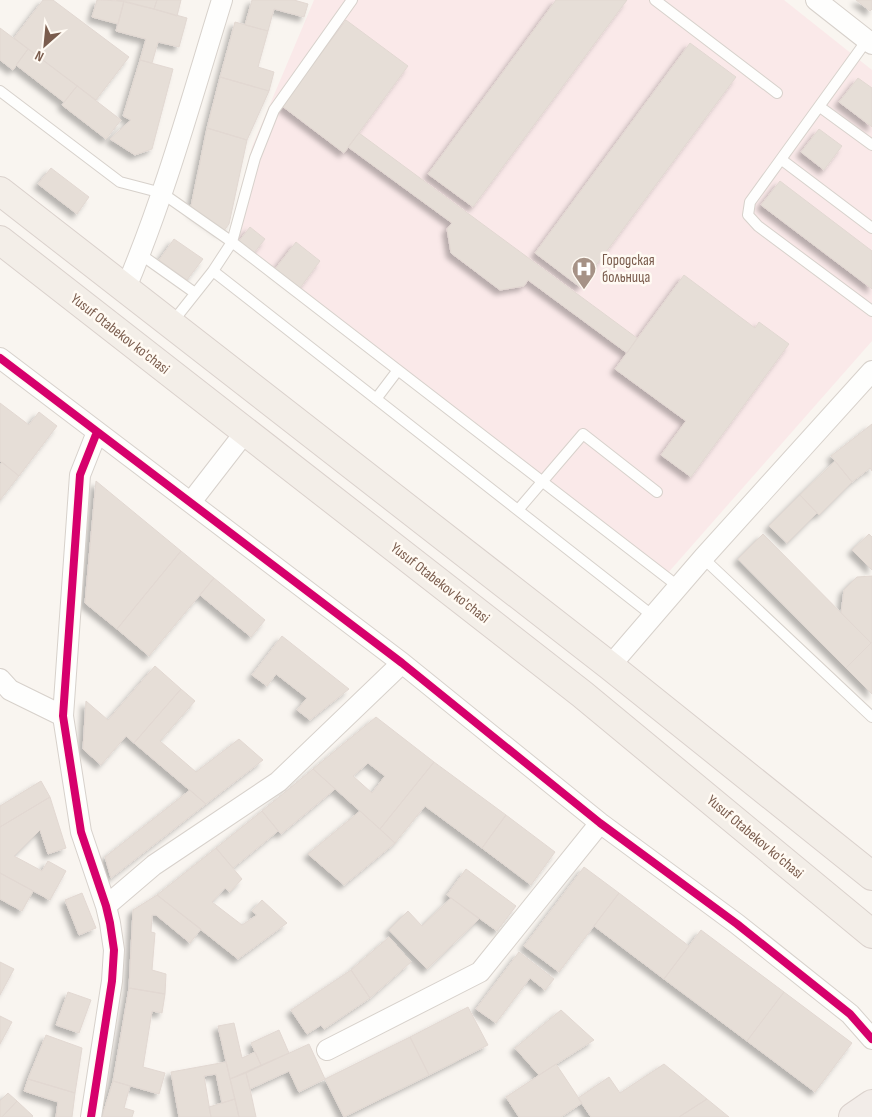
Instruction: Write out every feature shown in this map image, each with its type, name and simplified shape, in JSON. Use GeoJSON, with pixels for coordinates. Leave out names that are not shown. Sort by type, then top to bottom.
{"type":"FeatureCollection","features":[{"type":"Feature","properties":{"kind":"highway"},"geometry":{"type":"LineString","coordinates":[[852,1117],[872,1104]]}},
{"type":"Feature","properties":{"kind":"main road"},"geometry":{"type":"LineString","coordinates":[[0,191],[610,666],[872,876]]}},
{"type":"Feature","properties":{"kind":"main road","name":"Yusuf Otabekov ko'chasi"},"geometry":{"type":"LineString","coordinates":[[0,240],[582,694],[872,934]]}},
{"type":"Feature","properties":{"kind":"street"},"geometry":{"type":"LineString","coordinates":[[125,290],[162,193],[222,0]]}},
{"type":"Feature","properties":{"kind":"street"},"geometry":{"type":"LineString","coordinates":[[816,0],[870,42]]}},
{"type":"Feature","properties":{"kind":"street"},"geometry":{"type":"LineString","coordinates":[[0,358],[402,663],[600,823],[736,924],[850,1014],[872,1039]]}},
{"type":"Feature","properties":{"kind":"street"},"geometry":{"type":"LineString","coordinates":[[610,666],[703,558],[870,380]]}},
{"type":"Feature","properties":{"kind":"street"},"geometry":{"type":"LineString","coordinates":[[191,502],[246,431]]}},
{"type":"Feature","properties":{"kind":"street"},"geometry":{"type":"LineString","coordinates":[[91,1117],[112,981],[114,950],[106,906],[81,832],[63,716],[80,475],[97,432]]}},
{"type":"Feature","properties":{"kind":"street"},"geometry":{"type":"LineString","coordinates":[[106,906],[154,865],[278,782],[402,663]]}},
{"type":"Feature","properties":{"kind":"street"},"geometry":{"type":"LineString","coordinates":[[3,688],[63,716]]}},
{"type":"Feature","properties":{"kind":"street"},"geometry":{"type":"LineString","coordinates":[[328,1050],[480,972],[600,823]]}},
{"type":"Feature","properties":{"kind":"lane"},"geometry":{"type":"LineString","coordinates":[[170,325],[213,271],[232,242],[256,158],[274,110],[352,0]]}},
{"type":"Feature","properties":{"kind":"lane"},"geometry":{"type":"LineString","coordinates":[[655,0],[777,93]]}},
{"type":"Feature","properties":{"kind":"lane"},"geometry":{"type":"LineString","coordinates":[[870,42],[750,202],[748,215],[758,226],[872,311]]}},
{"type":"Feature","properties":{"kind":"lane"},"geometry":{"type":"LineString","coordinates":[[0,91],[120,182],[162,193],[232,242],[679,587]]}},
{"type":"Feature","properties":{"kind":"lane"},"geometry":{"type":"LineString","coordinates":[[820,107],[872,146]]}},
{"type":"Feature","properties":{"kind":"lane"},"geometry":{"type":"LineString","coordinates":[[782,160],[872,228]]}},
{"type":"Feature","properties":{"kind":"lane"},"geometry":{"type":"LineString","coordinates":[[140,254],[195,293]]}},
{"type":"Feature","properties":{"kind":"lane"},"geometry":{"type":"LineString","coordinates":[[213,271],[653,616]]}},
{"type":"Feature","properties":{"kind":"lane"},"geometry":{"type":"LineString","coordinates":[[376,399],[398,370]]}},
{"type":"Feature","properties":{"kind":"lane"},"geometry":{"type":"LineString","coordinates":[[518,510],[583,434],[657,492]]}},
{"type":"Feature","properties":{"kind":"lane"},"geometry":{"type":"LineString","coordinates":[[703,558],[872,717]]}},
{"type":"Feature","properties":{"kind":"shaded area","name":"Городская больница"},"geometry":{"type":"Polygon","coordinates":[[[314,0],[784,0],[872,70],[872,341],[667,574],[231,240],[252,147],[314,0]]]}},
{"type":"Feature","properties":{"kind":"building"},"geometry":{"type":"Polygon","coordinates":[[[43,0],[53,0],[129,57],[96,100],[14,38],[43,0]]]}},
{"type":"Feature","properties":{"kind":"building"},"geometry":{"type":"Polygon","coordinates":[[[97,0],[124,1],[118,24],[92,17],[97,0]]]}},
{"type":"Feature","properties":{"kind":"building"},"geometry":{"type":"Polygon","coordinates":[[[116,0],[157,0],[154,9],[116,0]]]}},
{"type":"Feature","properties":{"kind":"building"},"geometry":{"type":"Polygon","coordinates":[[[157,0],[181,0],[177,16],[154,9],[157,0]]]}},
{"type":"Feature","properties":{"kind":"building"},"geometry":{"type":"Polygon","coordinates":[[[252,0],[294,0],[308,4],[304,17],[274,9],[268,31],[245,25],[252,0]]]}},
{"type":"Feature","properties":{"kind":"building"},"geometry":{"type":"Polygon","coordinates":[[[556,0],[627,0],[473,207],[428,174],[556,0]]]}},
{"type":"Feature","properties":{"kind":"building"},"geometry":{"type":"Polygon","coordinates":[[[856,0],[872,0],[872,9],[870,11],[856,0]]]}},
{"type":"Feature","properties":{"kind":"building"},"geometry":{"type":"Polygon","coordinates":[[[124,1],[187,18],[179,47],[158,42],[152,63],[140,60],[146,39],[116,31],[124,1]]]}},
{"type":"Feature","properties":{"kind":"building"},"geometry":{"type":"Polygon","coordinates":[[[346,20],[408,66],[344,153],[282,106],[346,20]]]}},
{"type":"Feature","properties":{"kind":"building"},"geometry":{"type":"Polygon","coordinates":[[[235,22],[268,31],[258,67],[274,72],[269,91],[220,77],[235,22]]]}},
{"type":"Feature","properties":{"kind":"building"},"geometry":{"type":"Polygon","coordinates":[[[0,28],[28,49],[13,70],[0,60],[0,28]]]}},
{"type":"Feature","properties":{"kind":"building"},"geometry":{"type":"Polygon","coordinates":[[[690,43],[736,77],[580,287],[535,253],[690,43]]]}},
{"type":"Feature","properties":{"kind":"building"},"geometry":{"type":"Polygon","coordinates":[[[28,49],[77,86],[64,102],[16,65],[28,49]]]}},
{"type":"Feature","properties":{"kind":"building"},"geometry":{"type":"Polygon","coordinates":[[[140,60],[173,69],[152,149],[135,155],[110,139],[131,120],[123,116],[140,60]]]}},
{"type":"Feature","properties":{"kind":"building"},"geometry":{"type":"Polygon","coordinates":[[[220,77],[269,91],[247,140],[207,128],[220,77]]]}},
{"type":"Feature","properties":{"kind":"building"},"geometry":{"type":"Polygon","coordinates":[[[858,78],[872,88],[872,127],[839,102],[858,78]]]}},
{"type":"Feature","properties":{"kind":"building"},"geometry":{"type":"Polygon","coordinates":[[[77,86],[121,120],[106,139],[62,105],[77,86]]]}},
{"type":"Feature","properties":{"kind":"building"},"geometry":{"type":"Polygon","coordinates":[[[207,128],[247,140],[229,224],[223,232],[194,212],[191,206],[207,128]]]}},
{"type":"Feature","properties":{"kind":"building"},"geometry":{"type":"Polygon","coordinates":[[[819,129],[842,146],[824,170],[801,152],[819,129]]]}},
{"type":"Feature","properties":{"kind":"building"},"geometry":{"type":"Polygon","coordinates":[[[359,133],[637,338],[627,353],[528,280],[524,286],[500,290],[451,253],[447,229],[452,223],[348,147],[359,133]]]}},
{"type":"Feature","properties":{"kind":"building"},"geometry":{"type":"Polygon","coordinates":[[[51,168],[89,197],[77,214],[38,184],[51,168]]]}},
{"type":"Feature","properties":{"kind":"building"},"geometry":{"type":"Polygon","coordinates":[[[780,181],[872,251],[872,289],[761,205],[780,181]]]}},
{"type":"Feature","properties":{"kind":"building"},"geometry":{"type":"Polygon","coordinates":[[[250,227],[265,239],[254,253],[239,241],[250,227]]]}},
{"type":"Feature","properties":{"kind":"building"},"geometry":{"type":"Polygon","coordinates":[[[174,239],[203,259],[187,280],[159,260],[174,239]]]}},
{"type":"Feature","properties":{"kind":"building"},"geometry":{"type":"Polygon","coordinates":[[[296,242],[320,261],[300,288],[275,269],[296,242]]]}},
{"type":"Feature","properties":{"kind":"building"},"geometry":{"type":"Polygon","coordinates":[[[684,275],[755,328],[759,322],[789,344],[691,477],[661,455],[686,421],[615,369],[684,275]]]}},
{"type":"Feature","properties":{"kind":"building"},"geometry":{"type":"Polygon","coordinates":[[[0,403],[29,425],[39,412],[57,426],[19,476],[0,461],[0,403]]]}},
{"type":"Feature","properties":{"kind":"building"},"geometry":{"type":"Polygon","coordinates":[[[872,424],[872,471],[870,468],[852,482],[831,456],[872,424]]]}},
{"type":"Feature","properties":{"kind":"building"},"geometry":{"type":"Polygon","coordinates":[[[835,461],[852,482],[819,515],[800,495],[835,461]]]}},
{"type":"Feature","properties":{"kind":"building"},"geometry":{"type":"Polygon","coordinates":[[[2,462],[19,476],[0,500],[0,465],[2,462]]]}},
{"type":"Feature","properties":{"kind":"building"},"geometry":{"type":"Polygon","coordinates":[[[96,481],[181,551],[117,629],[85,603],[96,481]]]}},
{"type":"Feature","properties":{"kind":"building"},"geometry":{"type":"Polygon","coordinates":[[[800,495],[817,513],[787,543],[769,526],[800,495]]]}},
{"type":"Feature","properties":{"kind":"building"},"geometry":{"type":"Polygon","coordinates":[[[763,534],[871,643],[846,668],[738,559],[763,534]]]}},
{"type":"Feature","properties":{"kind":"building"},"geometry":{"type":"Polygon","coordinates":[[[869,534],[872,537],[872,570],[852,550],[869,534]]]}},
{"type":"Feature","properties":{"kind":"building"},"geometry":{"type":"Polygon","coordinates":[[[181,551],[214,578],[149,656],[117,629],[181,551]]]}},
{"type":"Feature","properties":{"kind":"building"},"geometry":{"type":"Polygon","coordinates":[[[872,576],[871,643],[841,613],[844,590],[857,577],[872,576]]]}},
{"type":"Feature","properties":{"kind":"building"},"geometry":{"type":"Polygon","coordinates":[[[214,578],[265,620],[251,637],[200,595],[214,578]]]}},
{"type":"Feature","properties":{"kind":"building"},"geometry":{"type":"Polygon","coordinates":[[[282,636],[349,689],[310,720],[297,710],[307,698],[276,674],[267,686],[252,675],[282,636]]]}},
{"type":"Feature","properties":{"kind":"building"},"geometry":{"type":"Polygon","coordinates":[[[872,642],[872,694],[846,668],[872,642]]]}},
{"type":"Feature","properties":{"kind":"building"},"geometry":{"type":"Polygon","coordinates":[[[155,666],[181,689],[134,743],[126,736],[101,765],[83,749],[86,701],[108,720],[155,666]]]}},
{"type":"Feature","properties":{"kind":"building"},"geometry":{"type":"Polygon","coordinates":[[[181,689],[195,701],[160,741],[196,772],[239,739],[263,760],[206,804],[134,743],[181,689]]]}},
{"type":"Feature","properties":{"kind":"building"},"geometry":{"type":"Polygon","coordinates":[[[376,717],[434,762],[380,829],[313,769],[376,717]],[[368,763],[353,776],[372,793],[385,776],[368,763]]]}},
{"type":"Feature","properties":{"kind":"building"},"geometry":{"type":"Polygon","coordinates":[[[434,762],[506,815],[482,848],[425,806],[395,843],[380,829],[434,762]]]}},
{"type":"Feature","properties":{"kind":"building"},"geometry":{"type":"Polygon","coordinates":[[[313,769],[335,789],[281,834],[262,811],[313,769]]]}},
{"type":"Feature","properties":{"kind":"building"},"geometry":{"type":"Polygon","coordinates":[[[41,781],[50,797],[0,827],[0,806],[41,781]]]}},
{"type":"Feature","properties":{"kind":"building"},"geometry":{"type":"Polygon","coordinates":[[[190,790],[206,804],[111,878],[105,857],[190,790]]]}},
{"type":"Feature","properties":{"kind":"building"},"geometry":{"type":"Polygon","coordinates":[[[50,797],[66,848],[48,854],[40,830],[14,856],[42,871],[48,861],[66,871],[50,900],[0,873],[0,827],[50,797]]]}},
{"type":"Feature","properties":{"kind":"building"},"geometry":{"type":"Polygon","coordinates":[[[262,811],[278,831],[233,868],[216,848],[262,811]]]}},
{"type":"Feature","properties":{"kind":"building"},"geometry":{"type":"Polygon","coordinates":[[[360,811],[395,843],[344,885],[308,854],[360,811]]]}},
{"type":"Feature","properties":{"kind":"building"},"geometry":{"type":"Polygon","coordinates":[[[506,815],[555,852],[531,885],[482,848],[506,815]]]}},
{"type":"Feature","properties":{"kind":"building"},"geometry":{"type":"Polygon","coordinates":[[[216,848],[242,879],[230,892],[225,888],[212,902],[242,925],[257,915],[252,911],[262,900],[287,923],[238,959],[157,895],[216,848]]]}},
{"type":"Feature","properties":{"kind":"building"},"geometry":{"type":"Polygon","coordinates":[[[584,867],[619,893],[559,972],[524,946],[584,867]]]}},
{"type":"Feature","properties":{"kind":"building"},"geometry":{"type":"Polygon","coordinates":[[[466,869],[516,906],[497,931],[447,895],[466,869]]]}},
{"type":"Feature","properties":{"kind":"building"},"geometry":{"type":"Polygon","coordinates":[[[0,873],[33,891],[22,911],[0,899],[0,873]]]}},
{"type":"Feature","properties":{"kind":"building"},"geometry":{"type":"Polygon","coordinates":[[[82,893],[96,928],[79,935],[65,900],[82,893]]]}},
{"type":"Feature","properties":{"kind":"building"},"geometry":{"type":"Polygon","coordinates":[[[619,893],[689,946],[664,979],[594,926],[619,893]]]}},
{"type":"Feature","properties":{"kind":"building"},"geometry":{"type":"Polygon","coordinates":[[[157,895],[201,929],[190,943],[156,915],[152,915],[151,932],[155,933],[152,970],[166,974],[165,994],[129,988],[133,910],[157,895]]]}},
{"type":"Feature","properties":{"kind":"building"},"geometry":{"type":"Polygon","coordinates":[[[451,898],[479,919],[427,969],[389,930],[408,911],[422,926],[451,898]]]}},
{"type":"Feature","properties":{"kind":"building"},"geometry":{"type":"Polygon","coordinates":[[[701,930],[784,992],[747,1041],[664,979],[701,930]]]}},
{"type":"Feature","properties":{"kind":"building"},"geometry":{"type":"Polygon","coordinates":[[[389,937],[411,962],[370,998],[351,970],[389,937]]]}},
{"type":"Feature","properties":{"kind":"building"},"geometry":{"type":"Polygon","coordinates":[[[519,952],[554,979],[545,990],[530,978],[496,1023],[476,1009],[519,952]]]}},
{"type":"Feature","properties":{"kind":"building"},"geometry":{"type":"Polygon","coordinates":[[[0,962],[14,969],[0,995],[0,962]]]}},
{"type":"Feature","properties":{"kind":"building"},"geometry":{"type":"Polygon","coordinates":[[[351,970],[370,998],[324,1029],[321,1025],[307,1034],[291,1010],[351,970]]]}},
{"type":"Feature","properties":{"kind":"building"},"geometry":{"type":"Polygon","coordinates":[[[129,988],[165,994],[162,1013],[152,1011],[143,1067],[165,1073],[159,1094],[113,1081],[129,988]]]}},
{"type":"Feature","properties":{"kind":"building"},"geometry":{"type":"Polygon","coordinates":[[[68,992],[91,1000],[79,1033],[56,1025],[68,992]]]}},
{"type":"Feature","properties":{"kind":"building"},"geometry":{"type":"Polygon","coordinates":[[[784,992],[852,1043],[815,1092],[747,1041],[784,992]]]}},
{"type":"Feature","properties":{"kind":"building"},"geometry":{"type":"Polygon","coordinates":[[[468,1007],[488,1045],[429,1075],[410,1037],[468,1007]]]}},
{"type":"Feature","properties":{"kind":"building"},"geometry":{"type":"Polygon","coordinates":[[[561,1010],[594,1040],[539,1075],[515,1048],[561,1010]]]}},
{"type":"Feature","properties":{"kind":"building"},"geometry":{"type":"Polygon","coordinates":[[[0,1016],[12,1022],[0,1044],[0,1016]]]}},
{"type":"Feature","properties":{"kind":"building"},"geometry":{"type":"Polygon","coordinates":[[[234,1023],[242,1058],[255,1052],[261,1065],[230,1079],[218,1026],[234,1023]]]}},
{"type":"Feature","properties":{"kind":"building"},"geometry":{"type":"Polygon","coordinates":[[[279,1030],[289,1053],[261,1065],[251,1043],[279,1030]]]}},
{"type":"Feature","properties":{"kind":"building"},"geometry":{"type":"Polygon","coordinates":[[[46,1035],[82,1048],[75,1093],[28,1079],[46,1035]]]}},
{"type":"Feature","properties":{"kind":"building"},"geometry":{"type":"Polygon","coordinates":[[[410,1037],[429,1075],[344,1117],[325,1079],[410,1037]]]}},
{"type":"Feature","properties":{"kind":"building"},"geometry":{"type":"Polygon","coordinates":[[[309,1044],[325,1079],[299,1092],[289,1071],[250,1089],[246,1073],[309,1044]]]}},
{"type":"Feature","properties":{"kind":"building"},"geometry":{"type":"Polygon","coordinates":[[[226,1062],[235,1099],[222,1103],[216,1074],[204,1076],[211,1117],[179,1117],[171,1072],[226,1062]]]}},
{"type":"Feature","properties":{"kind":"building"},"geometry":{"type":"Polygon","coordinates":[[[556,1064],[582,1103],[561,1117],[519,1117],[506,1097],[556,1064]]]}},
{"type":"Feature","properties":{"kind":"building"},"geometry":{"type":"Polygon","coordinates":[[[664,1064],[707,1099],[679,1117],[591,1117],[578,1098],[609,1077],[620,1093],[664,1064]]]}},
{"type":"Feature","properties":{"kind":"building"},"geometry":{"type":"Polygon","coordinates":[[[246,1073],[256,1117],[239,1117],[230,1079],[246,1073]]]}},
{"type":"Feature","properties":{"kind":"building"},"geometry":{"type":"Polygon","coordinates":[[[28,1079],[75,1093],[72,1117],[56,1117],[58,1102],[24,1091],[28,1079]]]}},
{"type":"Feature","properties":{"kind":"building"},"geometry":{"type":"Polygon","coordinates":[[[113,1081],[130,1086],[124,1108],[134,1111],[132,1117],[102,1117],[113,1081]]]}},
{"type":"Feature","properties":{"kind":"building"},"geometry":{"type":"Polygon","coordinates":[[[8,1093],[17,1101],[0,1117],[0,1101],[8,1093]]]}},
{"type":"Feature","properties":{"kind":"building"},"geometry":{"type":"Polygon","coordinates":[[[235,1099],[239,1117],[211,1117],[209,1107],[235,1099]]]}},
{"type":"Feature","properties":{"kind":"building"},"geometry":{"type":"Polygon","coordinates":[[[707,1099],[729,1117],[679,1117],[707,1099]]]}},
{"type":"Feature","properties":{"kind":"building"},"geometry":{"type":"Polygon","coordinates":[[[17,1101],[33,1116],[2,1117],[17,1101]]]}},
{"type":"Feature","properties":{"kind":"cycle path"},"geometry":{"type":"LineString","coordinates":[[0,358],[402,663],[600,823],[737,924],[850,1014],[872,1039]]}},
{"type":"Feature","properties":{"kind":"cycle path"},"geometry":{"type":"LineString","coordinates":[[91,1117],[112,981],[114,950],[106,906],[81,832],[63,716],[80,475],[97,432]]}},
{"type":"Feature","properties":{"kind":"place","name":"Городская больница"},"geometry":{"type":"Point","coordinates":[584,290]}}]}
